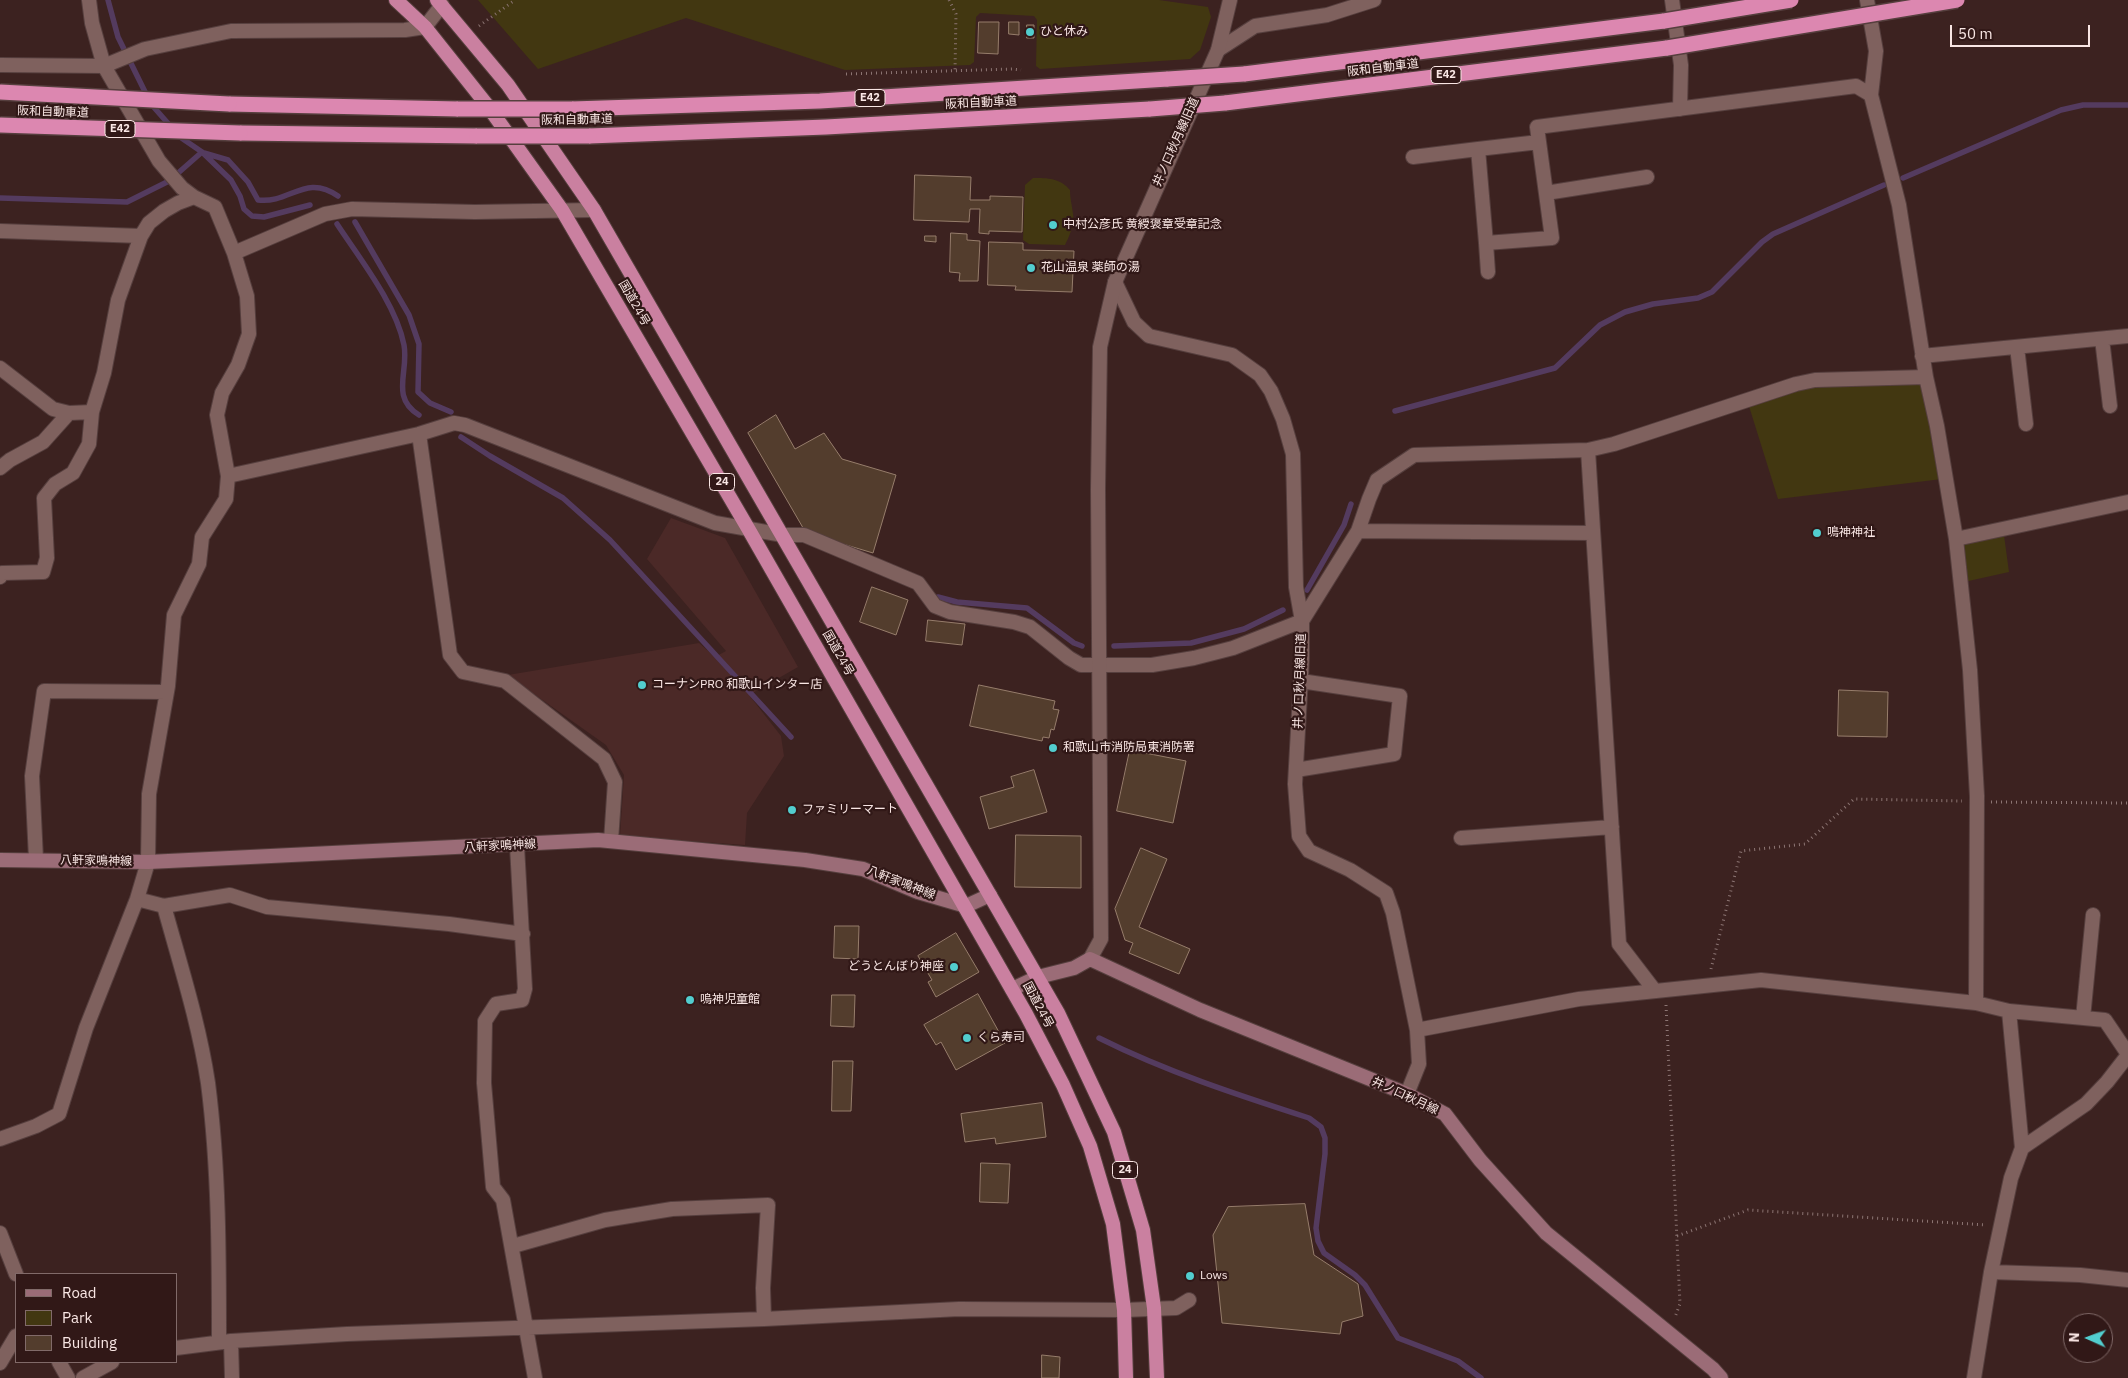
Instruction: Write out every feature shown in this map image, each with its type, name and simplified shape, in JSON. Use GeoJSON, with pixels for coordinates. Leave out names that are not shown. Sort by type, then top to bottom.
{"type":"FeatureCollection","features":[{"type":"Feature","properties":{"kind":"highway","name":"国道24号"},"geometry":{"type":"LineString","coordinates":[[396,0],[425,27],[487,105],[562,210],[966,906],[1063,1085],[1090,1146],[1113,1224],[1124,1310],[1126,1378]]}},
{"type":"Feature","properties":{"kind":"highway","name":"阪和自動車道"},"geometry":{"type":"LineString","coordinates":[[0,92],[229,104],[458,109],[572,109],[820,101],[1244,74],[1664,21],[1790,0]]}},
{"type":"Feature","properties":{"kind":"highway","name":"阪和自動車道"},"geometry":{"type":"LineString","coordinates":[[0,125],[240,133],[589,136],[826,127],[1150,109],[1225,103],[1667,48],[1957,0]]}},
{"type":"Feature","properties":{"kind":"highway","name":"国道24号"},"geometry":{"type":"LineString","coordinates":[[440,3],[508,85],[594,210],[1058,1013],[1114,1132],[1143,1230],[1154,1308],[1157,1378]]}},
{"type":"Feature","properties":{"kind":"main road","name":"八軒家鳴神線"},"geometry":{"type":"LineString","coordinates":[[0,860],[148,862],[517,846],[598,840],[805,860],[863,869],[918,892],[966,906]]}},
{"type":"Feature","properties":{"kind":"main road"},"geometry":{"type":"LineString","coordinates":[[966,906],[990,895]]}},
{"type":"Feature","properties":{"kind":"main road"},"geometry":{"type":"LineString","coordinates":[[1012,989],[1038,978],[1074,968],[1090,959]]}},
{"type":"Feature","properties":{"kind":"main road","name":"井ノ口秋月線"},"geometry":{"type":"LineString","coordinates":[[1090,959],[1200,1010],[1407,1094],[1445,1114],[1480,1160],[1546,1233],[1668,1332],[1721,1378]]}},
{"type":"Feature","properties":{"kind":"street"},"geometry":{"type":"LineString","coordinates":[[0,1138],[36,1126],[59,1114],[86,1028],[137,899],[148,862],[149,794],[167,692],[174,615],[199,564],[202,538],[226,499],[228,476],[217,415],[222,393],[238,365],[248,334],[247,296],[234,253],[214,207],[194,197],[182,188],[159,161],[109,64],[92,22],[89,0]]}},
{"type":"Feature","properties":{"kind":"street","name":"井ノ口秋月線旧道"},"geometry":{"type":"LineString","coordinates":[[1090,959],[1101,940],[1099,665],[1100,347],[1115,282],[1218,50],[1230,0]]}},
{"type":"Feature","properties":{"kind":"street"},"geometry":{"type":"LineString","coordinates":[[1218,50],[1255,26],[1327,15],[1374,0]]}},
{"type":"Feature","properties":{"kind":"street"},"geometry":{"type":"LineString","coordinates":[[1672,0],[1680,65],[1680,109]]}},
{"type":"Feature","properties":{"kind":"street"},"geometry":{"type":"LineString","coordinates":[[1866,0],[1876,51],[1871,95],[1899,205],[1922,356],[1937,426],[1956,539],[1970,670],[1977,801],[1976,1003]]}},
{"type":"Feature","properties":{"kind":"street"},"geometry":{"type":"LineString","coordinates":[[0,65],[109,64],[146,49],[231,31],[405,30],[425,27],[440,3]]}},
{"type":"Feature","properties":{"kind":"street"},"geometry":{"type":"LineString","coordinates":[[1486,243],[1552,238],[1537,127],[1856,86],[1871,95]]}},
{"type":"Feature","properties":{"kind":"street"},"geometry":{"type":"LineString","coordinates":[[1412,157],[1539,142]]}},
{"type":"Feature","properties":{"kind":"street"},"geometry":{"type":"LineString","coordinates":[[1478,149],[1488,272]]}},
{"type":"Feature","properties":{"kind":"street"},"geometry":{"type":"LineString","coordinates":[[1546,194],[1646,177]]}},
{"type":"Feature","properties":{"kind":"street"},"geometry":{"type":"LineString","coordinates":[[0,577],[2,573],[43,572],[47,558],[44,498],[54,484],[73,473],[89,444],[92,412],[104,373],[118,300],[141,236],[149,223],[164,211],[194,197]]}},
{"type":"Feature","properties":{"kind":"street"},"geometry":{"type":"LineString","coordinates":[[234,253],[325,214],[352,209],[475,212],[594,210]]}},
{"type":"Feature","properties":{"kind":"street"},"geometry":{"type":"LineString","coordinates":[[0,231],[141,236]]}},
{"type":"Feature","properties":{"kind":"street","name":"井ノ口秋月線旧道"},"geometry":{"type":"LineString","coordinates":[[1115,282],[1134,322],[1149,336],[1232,355],[1260,375],[1271,391],[1283,420],[1293,454],[1296,586],[1302,620],[1296,770],[1299,836],[1309,851],[1350,870],[1386,894],[1393,913],[1417,1030],[1419,1064],[1407,1094]]}},
{"type":"Feature","properties":{"kind":"street"},"geometry":{"type":"LineString","coordinates":[[1922,356],[2128,336]]}},
{"type":"Feature","properties":{"kind":"street"},"geometry":{"type":"LineString","coordinates":[[2102,339],[2110,406]]}},
{"type":"Feature","properties":{"kind":"street"},"geometry":{"type":"LineString","coordinates":[[2018,347],[2026,424]]}},
{"type":"Feature","properties":{"kind":"street"},"geometry":{"type":"LineString","coordinates":[[0,368],[53,409],[69,413],[92,412]]}},
{"type":"Feature","properties":{"kind":"street"},"geometry":{"type":"LineString","coordinates":[[228,476],[419,434],[454,423],[465,425],[715,523],[783,535],[804,535],[918,583],[934,606],[950,612],[1014,622],[1030,627],[1081,665],[1152,664],[1194,658],[1233,648],[1302,620],[1358,531],[1377,480],[1414,455],[1588,450],[1614,444],[1796,384],[1814,380],[1926,378]]}},
{"type":"Feature","properties":{"kind":"street"},"geometry":{"type":"LineString","coordinates":[[0,468],[10,460],[43,442],[69,413]]}},
{"type":"Feature","properties":{"kind":"street"},"geometry":{"type":"LineString","coordinates":[[419,434],[450,655],[463,672],[505,681],[604,759],[615,782],[611,841]]}},
{"type":"Feature","properties":{"kind":"street"},"geometry":{"type":"LineString","coordinates":[[1588,450],[1619,944],[1655,991]]}},
{"type":"Feature","properties":{"kind":"street"},"geometry":{"type":"LineString","coordinates":[[1956,539],[2128,502]]}},
{"type":"Feature","properties":{"kind":"street"},"geometry":{"type":"LineString","coordinates":[[1358,531],[1593,533]]}},
{"type":"Feature","properties":{"kind":"street"},"geometry":{"type":"LineString","coordinates":[[1296,770],[1394,754],[1400,696],[1301,681]]}},
{"type":"Feature","properties":{"kind":"street"},"geometry":{"type":"LineString","coordinates":[[36,860],[32,776],[44,691],[167,692]]}},
{"type":"Feature","properties":{"kind":"street"},"geometry":{"type":"LineString","coordinates":[[1461,838],[1612,827]]}},
{"type":"Feature","properties":{"kind":"street"},"geometry":{"type":"LineString","coordinates":[[517,846],[525,989],[522,1000],[496,1004],[485,1021],[484,1083],[493,1188],[503,1200],[513,1246],[535,1378]]}},
{"type":"Feature","properties":{"kind":"street"},"geometry":{"type":"LineString","coordinates":[[137,899],[164,906],[230,895],[267,907],[449,924],[522,934]]}},
{"type":"Feature","properties":{"kind":"street"},"geometry":{"type":"LineString","coordinates":[[164,906],[193,1015],[208,1083],[218,1197],[225,1341],[232,1378]]}},
{"type":"Feature","properties":{"kind":"street"},"geometry":{"type":"LineString","coordinates":[[2083,1018],[2093,915]]}},
{"type":"Feature","properties":{"kind":"street"},"geometry":{"type":"LineString","coordinates":[[1417,1030],[1579,1000],[1761,980],[1976,1003],[2009,1011],[2105,1020],[2128,1054],[2107,1082],[2086,1104],[2022,1148]]}},
{"type":"Feature","properties":{"kind":"street"},"geometry":{"type":"LineString","coordinates":[[1974,1378],[1991,1272],[2012,1178],[2022,1148],[2009,1011]]}},
{"type":"Feature","properties":{"kind":"street"},"geometry":{"type":"LineString","coordinates":[[513,1246],[605,1220],[653,1212],[768,1205],[763,1288],[764,1319]]}},
{"type":"Feature","properties":{"kind":"street"},"geometry":{"type":"LineString","coordinates":[[0,1233],[16,1273]]}},
{"type":"Feature","properties":{"kind":"street"},"geometry":{"type":"LineString","coordinates":[[1991,1272],[2080,1275],[2128,1280]]}},
{"type":"Feature","properties":{"kind":"street"},"geometry":{"type":"LineString","coordinates":[[178,1348],[225,1341],[348,1334],[527,1329],[959,1309],[1124,1310],[1176,1308],[1189,1300]]}},
{"type":"Feature","properties":{"kind":"street"},"geometry":{"type":"LineString","coordinates":[[0,1363],[15,1338]]}},
{"type":"Feature","properties":{"kind":"street"},"geometry":{"type":"LineString","coordinates":[[60,1363],[68,1378]]}},
{"type":"Feature","properties":{"kind":"street"},"geometry":{"type":"LineString","coordinates":[[83,1378],[110,1363]]}},
{"type":"Feature","properties":{"kind":"path"},"geometry":{"type":"LineString","coordinates":[[467,34],[514,0]]}},
{"type":"Feature","properties":{"kind":"path"},"geometry":{"type":"LineString","coordinates":[[949,0],[956,14],[955,70]]}},
{"type":"Feature","properties":{"kind":"path"},"geometry":{"type":"LineString","coordinates":[[846,74],[955,70],[1021,70]]}},
{"type":"Feature","properties":{"kind":"path"},"geometry":{"type":"LineString","coordinates":[[1706,986],[1741,851],[1805,844],[1854,799],[2128,803]]}},
{"type":"Feature","properties":{"kind":"path"},"geometry":{"type":"LineString","coordinates":[[1655,991],[1666,1003],[1680,1304],[1668,1332]]}},
{"type":"Feature","properties":{"kind":"path"},"geometry":{"type":"LineString","coordinates":[[1677,1236],[1748,1210],[2001,1226]]}},
{"type":"Feature","properties":{"kind":"shaded area","name":"コーナンPRO 和歌山インター店"},"geometry":{"type":"Polygon","coordinates":[[[671,518],[725,538],[798,667],[749,695],[781,736],[784,756],[747,813],[745,845],[620,836],[624,775],[606,745],[534,694],[502,676],[699,643],[715,657],[726,651],[647,559],[671,518]]]}},
{"type":"Feature","properties":{"kind":"green space"},"geometry":{"type":"Polygon","coordinates":[[[478,0],[1159,0],[1208,7],[1211,17],[1200,50],[1190,59],[1040,69],[1036,66],[1037,20],[1034,16],[980,13],[976,17],[974,62],[970,65],[845,70],[686,18],[538,69],[478,0]]]}},
{"type":"Feature","properties":{"kind":"green space"},"geometry":{"type":"Polygon","coordinates":[[[1033,178],[1058,181],[1070,190],[1073,222],[1065,245],[1029,244],[1023,240],[1025,185],[1033,178]]]}},
{"type":"Feature","properties":{"kind":"green space"},"geometry":{"type":"Polygon","coordinates":[[[1924,380],[1942,479],[1778,499],[1748,403],[1803,385],[1924,380]]]}},
{"type":"Feature","properties":{"kind":"green space"},"geometry":{"type":"Polygon","coordinates":[[[2003,528],[2009,572],[1964,582],[1960,538],[2003,528]]]}},
{"type":"Feature","properties":{"kind":"building"},"geometry":{"type":"Polygon","coordinates":[[[979,22],[999,22],[998,54],[978,53],[979,22]]]}},
{"type":"Feature","properties":{"kind":"building"},"geometry":{"type":"Polygon","coordinates":[[[1009,22],[1019,22],[1019,35],[1009,34],[1009,22]]]}},
{"type":"Feature","properties":{"kind":"building","name":"ひと休み"},"geometry":{"type":"Polygon","coordinates":[[[1027,25],[1034,25],[1034,38],[1027,38],[1027,25]]]}},
{"type":"Feature","properties":{"kind":"building"},"geometry":{"type":"Polygon","coordinates":[[[915,175],[971,177],[970,200],[990,200],[990,196],[1023,197],[1022,232],[989,231],[989,234],[979,233],[980,209],[970,209],[969,222],[914,220],[915,175]]]}},
{"type":"Feature","properties":{"kind":"building"},"geometry":{"type":"Polygon","coordinates":[[[951,233],[967,234],[967,240],[980,241],[978,281],[959,281],[960,273],[950,272],[951,233]]]}},
{"type":"Feature","properties":{"kind":"building"},"geometry":{"type":"Polygon","coordinates":[[[925,236],[936,236],[936,242],[925,241],[925,236]]]}},
{"type":"Feature","properties":{"kind":"building","name":"花山温泉 薬師の湯"},"geometry":{"type":"Polygon","coordinates":[[[989,242],[1023,243],[1023,250],[1074,251],[1072,292],[1015,290],[1016,286],[988,285],[989,242]]]}},
{"type":"Feature","properties":{"kind":"building"},"geometry":{"type":"Polygon","coordinates":[[[776,415],[795,449],[824,433],[842,459],[896,475],[873,553],[806,533],[748,433],[776,415]]]}},
{"type":"Feature","properties":{"kind":"building"},"geometry":{"type":"Polygon","coordinates":[[[872,587],[908,600],[896,635],[860,622],[872,587]]]}},
{"type":"Feature","properties":{"kind":"building"},"geometry":{"type":"Polygon","coordinates":[[[928,620],[965,624],[962,645],[926,641],[928,620]]]}},
{"type":"Feature","properties":{"kind":"building"},"geometry":{"type":"Polygon","coordinates":[[[979,685],[1055,701],[1053,709],[1059,710],[1054,730],[1051,729],[1049,738],[1043,737],[1042,741],[970,726],[979,685]]]}},
{"type":"Feature","properties":{"kind":"building"},"geometry":{"type":"Polygon","coordinates":[[[1839,690],[1888,692],[1887,737],[1838,736],[1839,690]]]}},
{"type":"Feature","properties":{"kind":"building"},"geometry":{"type":"Polygon","coordinates":[[[1130,750],[1186,761],[1173,823],[1117,811],[1130,750]]]}},
{"type":"Feature","properties":{"kind":"building"},"geometry":{"type":"Polygon","coordinates":[[[1034,770],[1047,812],[989,829],[980,797],[1014,787],[1011,777],[1034,770]]]}},
{"type":"Feature","properties":{"kind":"building"},"geometry":{"type":"Polygon","coordinates":[[[1016,835],[1081,836],[1081,888],[1015,887],[1016,835]]]}},
{"type":"Feature","properties":{"kind":"building"},"geometry":{"type":"Polygon","coordinates":[[[1141,848],[1167,859],[1139,927],[1190,949],[1179,974],[1129,953],[1133,943],[1125,940],[1115,909],[1141,848]]]}},
{"type":"Feature","properties":{"kind":"building"},"geometry":{"type":"Polygon","coordinates":[[[835,926],[859,926],[858,959],[834,958],[835,926]]]}},
{"type":"Feature","properties":{"kind":"building"},"geometry":{"type":"Polygon","coordinates":[[[956,933],[979,972],[936,997],[928,982],[932,980],[918,956],[956,933]]]}},
{"type":"Feature","properties":{"kind":"building"},"geometry":{"type":"Polygon","coordinates":[[[978,994],[1005,1043],[956,1070],[941,1042],[936,1045],[924,1025],[978,994]]]}},
{"type":"Feature","properties":{"kind":"building"},"geometry":{"type":"Polygon","coordinates":[[[832,995],[855,995],[854,1027],[831,1026],[832,995]]]}},
{"type":"Feature","properties":{"kind":"building"},"geometry":{"type":"Polygon","coordinates":[[[833,1061],[853,1061],[851,1111],[832,1111],[833,1061]]]}},
{"type":"Feature","properties":{"kind":"building"},"geometry":{"type":"Polygon","coordinates":[[[1042,1103],[1046,1137],[996,1144],[995,1138],[965,1142],[961,1114],[1042,1103]]]}},
{"type":"Feature","properties":{"kind":"building"},"geometry":{"type":"Polygon","coordinates":[[[981,1163],[1010,1164],[1008,1203],[980,1202],[981,1163]]]}},
{"type":"Feature","properties":{"kind":"building"},"geometry":{"type":"Polygon","coordinates":[[[1305,1204],[1314,1255],[1358,1284],[1363,1316],[1342,1322],[1340,1334],[1222,1323],[1213,1235],[1228,1207],[1305,1204]]]}},
{"type":"Feature","properties":{"kind":"building"},"geometry":{"type":"Polygon","coordinates":[[[1042,1355],[1060,1357],[1059,1378],[1042,1378],[1042,1355]]]}},
{"type":"Feature","properties":{"kind":"waterway"},"geometry":{"type":"LineString","coordinates":[[108,0],[118,37],[151,104],[180,137],[202,152],[231,180],[240,196],[244,209],[252,216],[264,217],[310,205]]}},
{"type":"Feature","properties":{"kind":"waterway"},"geometry":{"type":"LineString","coordinates":[[1903,178],[2061,110],[2083,105],[2128,105]]}},
{"type":"Feature","properties":{"kind":"waterway"},"geometry":{"type":"LineString","coordinates":[[0,198],[127,202],[169,181],[202,152]]}},
{"type":"Feature","properties":{"kind":"waterway"},"geometry":{"type":"LineString","coordinates":[[204,153],[228,160],[248,182],[258,200],[279,198],[307,188],[316,187],[338,196]]}},
{"type":"Feature","properties":{"kind":"waterway"},"geometry":{"type":"LineString","coordinates":[[1395,411],[1555,368],[1600,325],[1625,312],[1653,304],[1698,298],[1712,292],[1762,242],[1773,234],[1884,185]]}},
{"type":"Feature","properties":{"kind":"waterway"},"geometry":{"type":"LineString","coordinates":[[355,222],[409,315],[419,344],[418,392],[430,403],[451,412]]}},
{"type":"Feature","properties":{"kind":"waterway"},"geometry":{"type":"LineString","coordinates":[[337,224],[376,282],[400,329],[405,355],[403,392],[410,408],[419,415]]}},
{"type":"Feature","properties":{"kind":"waterway"},"geometry":{"type":"LineString","coordinates":[[461,437],[563,498],[610,540],[791,737]]}},
{"type":"Feature","properties":{"kind":"waterway"},"geometry":{"type":"LineString","coordinates":[[1307,590],[1344,525],[1351,504]]}},
{"type":"Feature","properties":{"kind":"waterway"},"geometry":{"type":"LineString","coordinates":[[938,597],[957,602],[1027,608],[1074,643],[1082,646]]}},
{"type":"Feature","properties":{"kind":"waterway"},"geometry":{"type":"LineString","coordinates":[[1114,646],[1191,643],[1244,629],[1283,610]]}},
{"type":"Feature","properties":{"kind":"waterway"},"geometry":{"type":"LineString","coordinates":[[1099,1038],[1151,1062],[1229,1092],[1309,1118],[1321,1127],[1325,1138],[1325,1154],[1316,1228],[1318,1241],[1324,1253],[1355,1275],[1365,1285],[1398,1338],[1458,1361],[1481,1378]]}},
{"type":"Feature","properties":{"kind":"place","name":"ひと休み"},"geometry":{"type":"Point","coordinates":[1030,32]}},
{"type":"Feature","properties":{"kind":"place","name":"中村公彦氏 黄綬褒章受章記念"},"geometry":{"type":"Point","coordinates":[1053,225]}},
{"type":"Feature","properties":{"kind":"place","name":"花山温泉 薬師の湯"},"geometry":{"type":"Point","coordinates":[1031,268]}},
{"type":"Feature","properties":{"kind":"place","name":"鳴神神社"},"geometry":{"type":"Point","coordinates":[1817,533]}},
{"type":"Feature","properties":{"kind":"place","name":"コーナンPRO 和歌山インター店"},"geometry":{"type":"Point","coordinates":[642,685]}},
{"type":"Feature","properties":{"kind":"place","name":"和歌山市消防局東消防署"},"geometry":{"type":"Point","coordinates":[1053,748]}},
{"type":"Feature","properties":{"kind":"place","name":"ファミリーマート"},"geometry":{"type":"Point","coordinates":[792,810]}},
{"type":"Feature","properties":{"kind":"place","name":"どうとんぼり神座"},"geometry":{"type":"Point","coordinates":[954,967]}},
{"type":"Feature","properties":{"kind":"place","name":"嗚神児童館"},"geometry":{"type":"Point","coordinates":[690,1000]}},
{"type":"Feature","properties":{"kind":"place","name":"くら寿司"},"geometry":{"type":"Point","coordinates":[967,1038]}},
{"type":"Feature","properties":{"kind":"place","name":"Lows"},"geometry":{"type":"Point","coordinates":[1190,1276]}}]}
